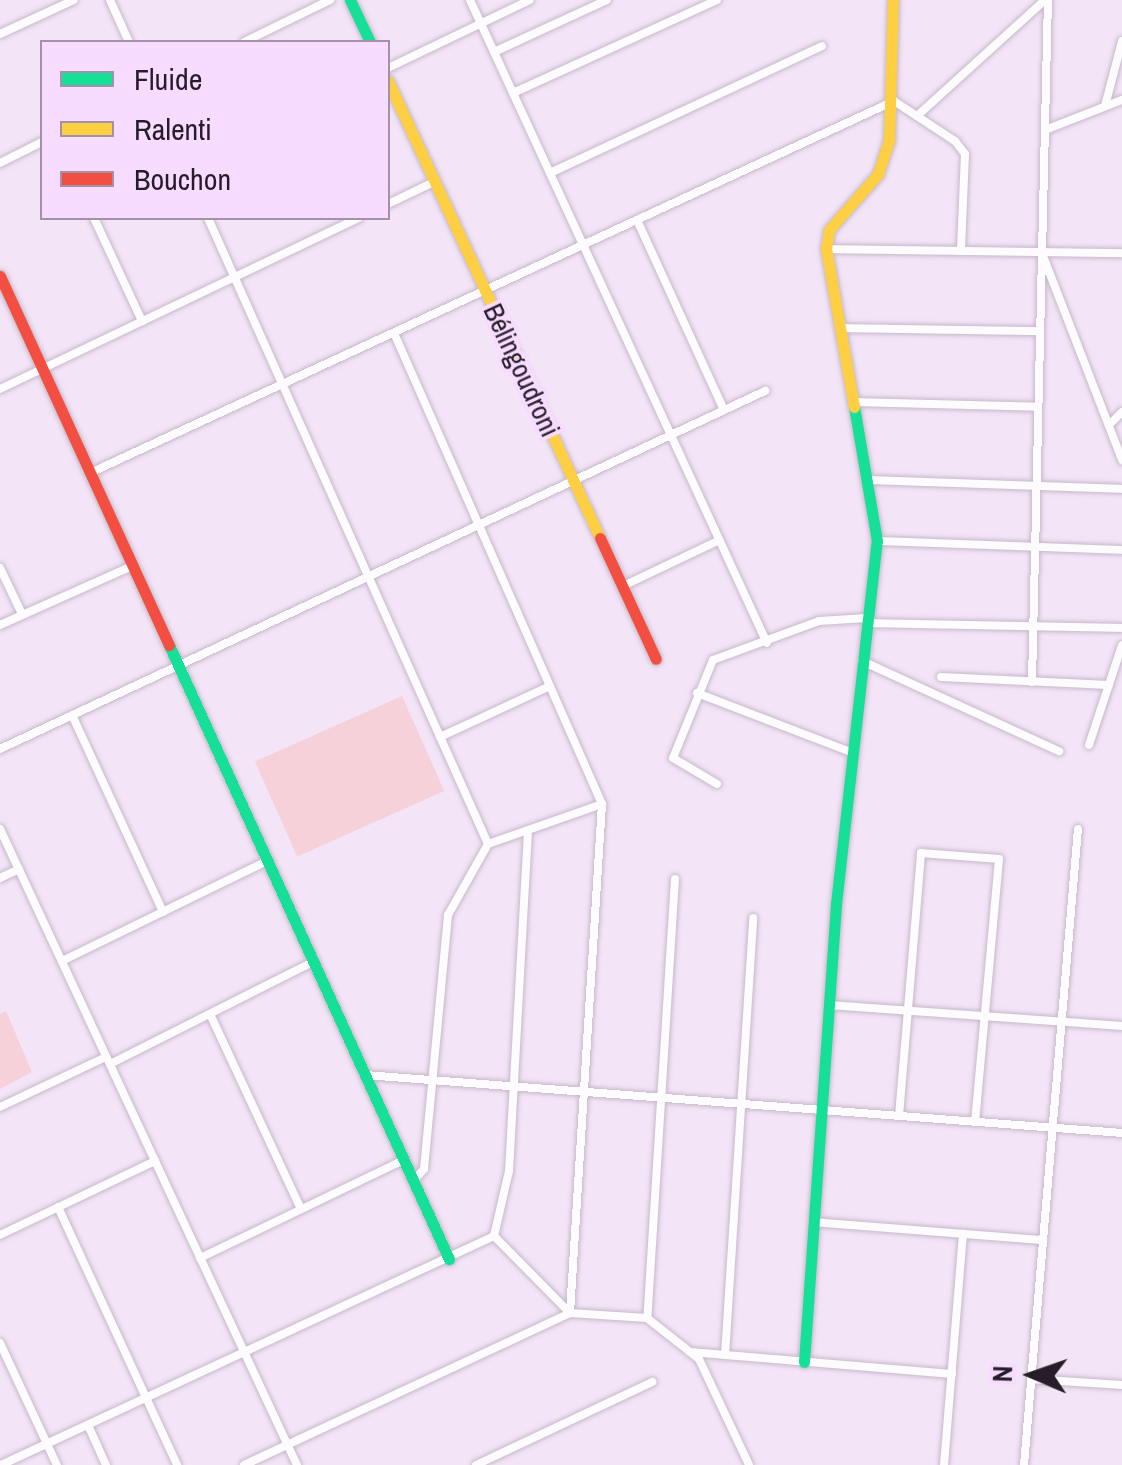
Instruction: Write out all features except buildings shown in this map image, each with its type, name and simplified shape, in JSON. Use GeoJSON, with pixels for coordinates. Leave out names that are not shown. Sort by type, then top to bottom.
{"type":"FeatureCollection","features":[{"type":"Feature","properties":{"kind":"street"},"geometry":{"type":"LineString","coordinates":[[0,34],[74,0]]}},
{"type":"Feature","properties":{"kind":"street"},"geometry":{"type":"LineString","coordinates":[[110,0],[129,40]]}},
{"type":"Feature","properties":{"kind":"street"},"geometry":{"type":"LineString","coordinates":[[252,40],[330,0]]}},
{"type":"Feature","properties":{"kind":"street"},"geometry":{"type":"LineString","coordinates":[[350,0],[369,40]]}},
{"type":"Feature","properties":{"kind":"street"},"geometry":{"type":"LineString","coordinates":[[470,0],[767,643]]}},
{"type":"Feature","properties":{"kind":"street"},"geometry":{"type":"LineString","coordinates":[[390,67],[530,0]]}},
{"type":"Feature","properties":{"kind":"street"},"geometry":{"type":"LineString","coordinates":[[494,52],[607,0]]}},
{"type":"Feature","properties":{"kind":"street"},"geometry":{"type":"LineString","coordinates":[[513,93],[717,0]]}},
{"type":"Feature","properties":{"kind":"street"},"geometry":{"type":"LineString","coordinates":[[804,1362],[828,1005],[851,752],[876,541],[826,249],[830,230],[878,174],[894,102],[893,0]]}},
{"type":"Feature","properties":{"kind":"street"},"geometry":{"type":"LineString","coordinates":[[917,116],[1046,0]]}},
{"type":"Feature","properties":{"kind":"street"},"geometry":{"type":"LineString","coordinates":[[1032,682],[1046,0]]}},
{"type":"Feature","properties":{"kind":"street"},"geometry":{"type":"LineString","coordinates":[[1105,106],[1122,40]]}},
{"type":"Feature","properties":{"kind":"street"},"geometry":{"type":"LineString","coordinates":[[550,173],[822,46]]}},
{"type":"Feature","properties":{"kind":"street","name":"Bélingoudroni"},"geometry":{"type":"LineString","coordinates":[[390,84],[656,659]]}},
{"type":"Feature","properties":{"kind":"street"},"geometry":{"type":"LineString","coordinates":[[1045,130],[1122,100]]}},
{"type":"Feature","properties":{"kind":"street"},"geometry":{"type":"LineString","coordinates":[[894,102],[965,154],[961,251]]}},
{"type":"Feature","properties":{"kind":"street"},"geometry":{"type":"LineString","coordinates":[[90,474],[894,102]]}},
{"type":"Feature","properties":{"kind":"street"},"geometry":{"type":"LineString","coordinates":[[0,162],[40,143]]}},
{"type":"Feature","properties":{"kind":"street"},"geometry":{"type":"LineString","coordinates":[[390,203],[434,182]]}},
{"type":"Feature","properties":{"kind":"street"},"geometry":{"type":"LineString","coordinates":[[95,220],[142,322]]}},
{"type":"Feature","properties":{"kind":"street"},"geometry":{"type":"LineString","coordinates":[[209,220],[488,844]]}},
{"type":"Feature","properties":{"kind":"street"},"geometry":{"type":"LineString","coordinates":[[637,220],[724,410]]}},
{"type":"Feature","properties":{"kind":"street"},"geometry":{"type":"LineString","coordinates":[[0,389],[234,277],[338,222]]}},
{"type":"Feature","properties":{"kind":"street"},"geometry":{"type":"LineString","coordinates":[[826,249],[1122,253]]}},
{"type":"Feature","properties":{"kind":"street"},"geometry":{"type":"LineString","coordinates":[[1042,252],[1122,460]]}},
{"type":"Feature","properties":{"kind":"street"},"geometry":{"type":"LineString","coordinates":[[0,278],[449,1259]]}},
{"type":"Feature","properties":{"kind":"street"},"geometry":{"type":"LineString","coordinates":[[840,328],[1040,330]]}},
{"type":"Feature","properties":{"kind":"street"},"geometry":{"type":"LineString","coordinates":[[394,332],[602,804],[570,1313]]}},
{"type":"Feature","properties":{"kind":"street"},"geometry":{"type":"LineString","coordinates":[[0,748],[765,391]]}},
{"type":"Feature","properties":{"kind":"street"},"geometry":{"type":"LineString","coordinates":[[852,402],[1038,408]]}},
{"type":"Feature","properties":{"kind":"street"},"geometry":{"type":"LineString","coordinates":[[1109,424],[1122,412]]}},
{"type":"Feature","properties":{"kind":"street"},"geometry":{"type":"LineString","coordinates":[[866,480],[1122,489]]}},
{"type":"Feature","properties":{"kind":"street"},"geometry":{"type":"LineString","coordinates":[[623,586],[720,540]]}},
{"type":"Feature","properties":{"kind":"street"},"geometry":{"type":"LineString","coordinates":[[876,541],[1122,550]]}},
{"type":"Feature","properties":{"kind":"street"},"geometry":{"type":"LineString","coordinates":[[0,624],[132,566]]}},
{"type":"Feature","properties":{"kind":"street"},"geometry":{"type":"LineString","coordinates":[[0,568],[22,614]]}},
{"type":"Feature","properties":{"kind":"street"},"geometry":{"type":"LineString","coordinates":[[717,784],[673,758],[713,660],[767,643],[819,620],[1122,628]]}},
{"type":"Feature","properties":{"kind":"street"},"geometry":{"type":"LineString","coordinates":[[1089,745],[1122,645]]}},
{"type":"Feature","properties":{"kind":"street"},"geometry":{"type":"LineString","coordinates":[[862,662],[1059,751]]}},
{"type":"Feature","properties":{"kind":"street"},"geometry":{"type":"LineString","coordinates":[[940,678],[1109,685]]}},
{"type":"Feature","properties":{"kind":"street"},"geometry":{"type":"LineString","coordinates":[[440,737],[550,686]]}},
{"type":"Feature","properties":{"kind":"street"},"geometry":{"type":"LineString","coordinates":[[697,693],[851,752]]}},
{"type":"Feature","properties":{"kind":"street"},"geometry":{"type":"LineString","coordinates":[[72,715],[163,912]]}},
{"type":"Feature","properties":{"kind":"street"},"geometry":{"type":"LineString","coordinates":[[413,1181],[424,1169],[448,916],[488,844],[528,835],[602,804]]}},
{"type":"Feature","properties":{"kind":"street"},"geometry":{"type":"LineString","coordinates":[[1024,1465],[1078,829]]}},
{"type":"Feature","properties":{"kind":"street"},"geometry":{"type":"LineString","coordinates":[[0,830],[297,1465]]}},
{"type":"Feature","properties":{"kind":"street"},"geometry":{"type":"LineString","coordinates":[[1,1465],[494,1236],[509,1171],[528,835]]}},
{"type":"Feature","properties":{"kind":"street"},"geometry":{"type":"LineString","coordinates":[[899,1116],[920,853],[999,859],[975,1122]]}},
{"type":"Feature","properties":{"kind":"street"},"geometry":{"type":"LineString","coordinates":[[62,961],[267,861]]}},
{"type":"Feature","properties":{"kind":"street"},"geometry":{"type":"LineString","coordinates":[[0,878],[19,870]]}},
{"type":"Feature","properties":{"kind":"street"},"geometry":{"type":"LineString","coordinates":[[647,1318],[675,880]]}},
{"type":"Feature","properties":{"kind":"street"},"geometry":{"type":"LineString","coordinates":[[725,1355],[753,918]]}},
{"type":"Feature","properties":{"kind":"street"},"geometry":{"type":"LineString","coordinates":[[0,1106],[108,1061],[313,962]]}},
{"type":"Feature","properties":{"kind":"street"},"geometry":{"type":"LineString","coordinates":[[828,1005],[1122,1026]]}},
{"type":"Feature","properties":{"kind":"street"},"geometry":{"type":"LineString","coordinates":[[210,1014],[302,1209]]}},
{"type":"Feature","properties":{"kind":"street"},"geometry":{"type":"LineString","coordinates":[[365,1075],[1122,1133]]}},
{"type":"Feature","properties":{"kind":"street"},"geometry":{"type":"LineString","coordinates":[[200,1258],[404,1160]]}},
{"type":"Feature","properties":{"kind":"street"},"geometry":{"type":"LineString","coordinates":[[0,1235],[156,1161]]}},
{"type":"Feature","properties":{"kind":"street"},"geometry":{"type":"LineString","coordinates":[[58,1208],[177,1465]]}},
{"type":"Feature","properties":{"kind":"street"},"geometry":{"type":"LineString","coordinates":[[813,1222],[1043,1240]]}},
{"type":"Feature","properties":{"kind":"street"},"geometry":{"type":"LineString","coordinates":[[944,1465],[963,1234]]}},
{"type":"Feature","properties":{"kind":"street"},"geometry":{"type":"LineString","coordinates":[[494,1236],[570,1313]]}},
{"type":"Feature","properties":{"kind":"street"},"geometry":{"type":"LineString","coordinates":[[244,1465],[570,1313],[647,1318],[690,1352],[749,1465]]}},
{"type":"Feature","properties":{"kind":"street"},"geometry":{"type":"LineString","coordinates":[[1,1346],[58,1465]]}},
{"type":"Feature","properties":{"kind":"street"},"geometry":{"type":"LineString","coordinates":[[690,1352],[952,1374]]}},
{"type":"Feature","properties":{"kind":"street"},"geometry":{"type":"LineString","coordinates":[[1031,1379],[1122,1385]]}},
{"type":"Feature","properties":{"kind":"street"},"geometry":{"type":"LineString","coordinates":[[476,1465],[652,1382]]}},
{"type":"Feature","properties":{"kind":"street"},"geometry":{"type":"LineString","coordinates":[[88,1425],[106,1465]]}},
{"type":"Feature","properties":{"kind":"shaded area"},"geometry":{"type":"Polygon","coordinates":[[[402,696],[444,791],[297,856],[255,761],[402,696]]]}},
{"type":"Feature","properties":{"kind":"shaded area"},"geometry":{"type":"Polygon","coordinates":[[[6,1011],[32,1072],[0,1089],[0,1014],[6,1011]]]}},
{"type":"Feature","properties":{"kind":"traffic: fast"},"geometry":{"type":"LineString","coordinates":[[350,0],[369,40]]}},
{"type":"Feature","properties":{"kind":"traffic: fast"},"geometry":{"type":"LineString","coordinates":[[804,1362],[836,904],[877,541],[854,407]]}},
{"type":"Feature","properties":{"kind":"traffic: fast"},"geometry":{"type":"LineString","coordinates":[[169,645],[449,1259]]}},
{"type":"Feature","properties":{"kind":"traffic: slow"},"geometry":{"type":"LineString","coordinates":[[854,407],[826,249],[829,230],[878,174],[889,141],[893,0]]}},
{"type":"Feature","properties":{"kind":"traffic: slow"},"geometry":{"type":"LineString","coordinates":[[390,85],[600,538]]}},
{"type":"Feature","properties":{"kind":"traffic: jam"},"geometry":{"type":"LineString","coordinates":[[0,276],[169,645]]}},
{"type":"Feature","properties":{"kind":"traffic: jam"},"geometry":{"type":"LineString","coordinates":[[600,538],[656,659]]}}]}
